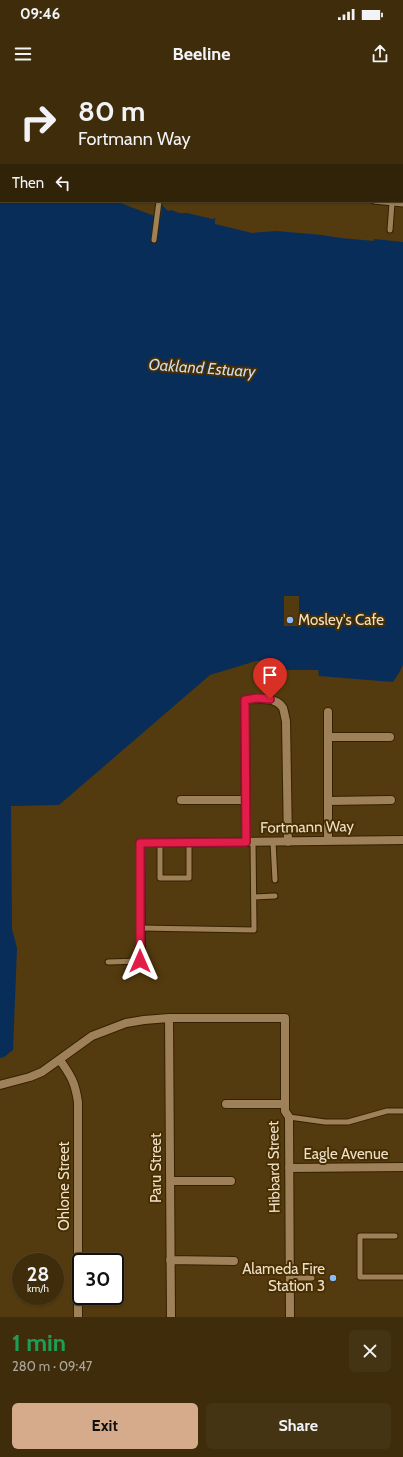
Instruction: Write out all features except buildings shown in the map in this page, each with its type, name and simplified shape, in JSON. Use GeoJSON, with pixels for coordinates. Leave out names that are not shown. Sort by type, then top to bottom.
{"type":"FeatureCollection","features":[{"type":"Feature","properties":{"kind":"street"},"geometry":{"type":"LineString","coordinates":[[249,842],[246,800],[245,700],[257,698],[270,699],[279,703],[283,708],[286,721],[288,842]]}},
{"type":"Feature","properties":{"kind":"street"},"geometry":{"type":"LineString","coordinates":[[328,712],[328,841]]}},
{"type":"Feature","properties":{"kind":"street"},"geometry":{"type":"LineString","coordinates":[[328,737],[390,737]]}},
{"type":"Feature","properties":{"kind":"street"},"geometry":{"type":"LineString","coordinates":[[181,800],[246,800]]}},
{"type":"Feature","properties":{"kind":"street"},"geometry":{"type":"LineString","coordinates":[[328,801],[391,800]]}},
{"type":"Feature","properties":{"kind":"street","name":"Fortmann Way"},"geometry":{"type":"LineString","coordinates":[[140,928],[140,843],[403,840]]}},
{"type":"Feature","properties":{"kind":"street"},"geometry":{"type":"LineString","coordinates":[[140,928],[140,961]]}},
{"type":"Feature","properties":{"kind":"street"},"geometry":{"type":"LineString","coordinates":[[0,1085],[30,1077],[49,1068],[92,1036],[105,1030],[126,1023],[169,1018]]}},
{"type":"Feature","properties":{"kind":"street","name":"Hibbard Street"},"geometry":{"type":"LineString","coordinates":[[169,1018],[285,1018],[285,1104],[289,1117],[290,1317]]}},
{"type":"Feature","properties":{"kind":"street","name":"Paru Street"},"geometry":{"type":"LineString","coordinates":[[169,1018],[171,1317]]}},
{"type":"Feature","properties":{"kind":"street","name":"Ohlone Street"},"geometry":{"type":"LineString","coordinates":[[60,1060],[73,1079],[78,1102],[78,1317]]}},
{"type":"Feature","properties":{"kind":"street"},"geometry":{"type":"LineString","coordinates":[[226,1104],[285,1104]]}},
{"type":"Feature","properties":{"kind":"street","name":"Eagle Avenue"},"geometry":{"type":"LineString","coordinates":[[289,1168],[403,1167]]}},
{"type":"Feature","properties":{"kind":"street"},"geometry":{"type":"LineString","coordinates":[[170,1182],[231,1181]]}},
{"type":"Feature","properties":{"kind":"street"},"geometry":{"type":"LineString","coordinates":[[170,1260],[234,1261]]}},
{"type":"Feature","properties":{"kind":"lane"},"geometry":{"type":"LineString","coordinates":[[154,240],[159,202]]}},
{"type":"Feature","properties":{"kind":"lane"},"geometry":{"type":"LineString","coordinates":[[383,202],[403,204]]}},
{"type":"Feature","properties":{"kind":"lane"},"geometry":{"type":"LineString","coordinates":[[390,230],[392,203]]}},
{"type":"Feature","properties":{"kind":"lane"},"geometry":{"type":"LineString","coordinates":[[160,843],[160,878],[189,878],[189,842]]}},
{"type":"Feature","properties":{"kind":"lane"},"geometry":{"type":"LineString","coordinates":[[140,928],[254,930],[254,897],[249,842]]}},
{"type":"Feature","properties":{"kind":"lane"},"geometry":{"type":"LineString","coordinates":[[274,842],[275,880]]}},
{"type":"Feature","properties":{"kind":"lane"},"geometry":{"type":"LineString","coordinates":[[254,897],[275,896]]}},
{"type":"Feature","properties":{"kind":"lane"},"geometry":{"type":"LineString","coordinates":[[108,962],[140,961]]}},
{"type":"Feature","properties":{"kind":"lane"},"geometry":{"type":"LineString","coordinates":[[289,1117],[325,1122],[348,1122],[387,1111],[403,1111]]}},
{"type":"Feature","properties":{"kind":"lane"},"geometry":{"type":"LineString","coordinates":[[394,1236],[360,1236],[360,1278],[403,1277]]}},
{"type":"Feature","properties":{"kind":"lane"},"geometry":{"type":"LineString","coordinates":[[290,1278],[312,1278]]}},
{"type":"Feature","properties":{"kind":"water","name":"Oakland Estuary"},"geometry":{"type":"Polygon","coordinates":[[[0,202],[118,202],[157,217],[161,216],[162,205],[168,211],[171,210],[179,213],[187,213],[212,219],[217,218],[222,222],[254,230],[279,229],[403,242],[403,665],[393,682],[319,676],[318,670],[287,670],[275,660],[256,661],[210,675],[59,805],[11,806],[12,929],[17,948],[13,1050],[4,1057],[0,1058],[0,202]]]}},
{"type":"Feature","properties":{"kind":"pier"},"geometry":{"type":"Polygon","coordinates":[[[218,216],[223,220],[243,223],[254,228],[279,227],[375,236],[374,241],[276,231],[252,233],[215,224],[215,219],[218,216]]]}},
{"type":"Feature","properties":{"kind":"pier"},"geometry":{"type":"Polygon","coordinates":[[[284,596],[299,596],[299,618],[301,618],[301,626],[284,626],[284,596]]]}},
{"type":"Feature","properties":{"kind":"place","name":"Mosley's Cafe"},"geometry":{"type":"Point","coordinates":[290,620]}},
{"type":"Feature","properties":{"kind":"place","name":"Alameda Fire Station 3"},"geometry":{"type":"Point","coordinates":[333,1278]}},
{"type":"Feature","properties":{"kind":"route"},"geometry":{"type":"LineString","coordinates":[[140,961],[140,843],[246,842],[245,700],[257,698],[270,699]]}}]}
